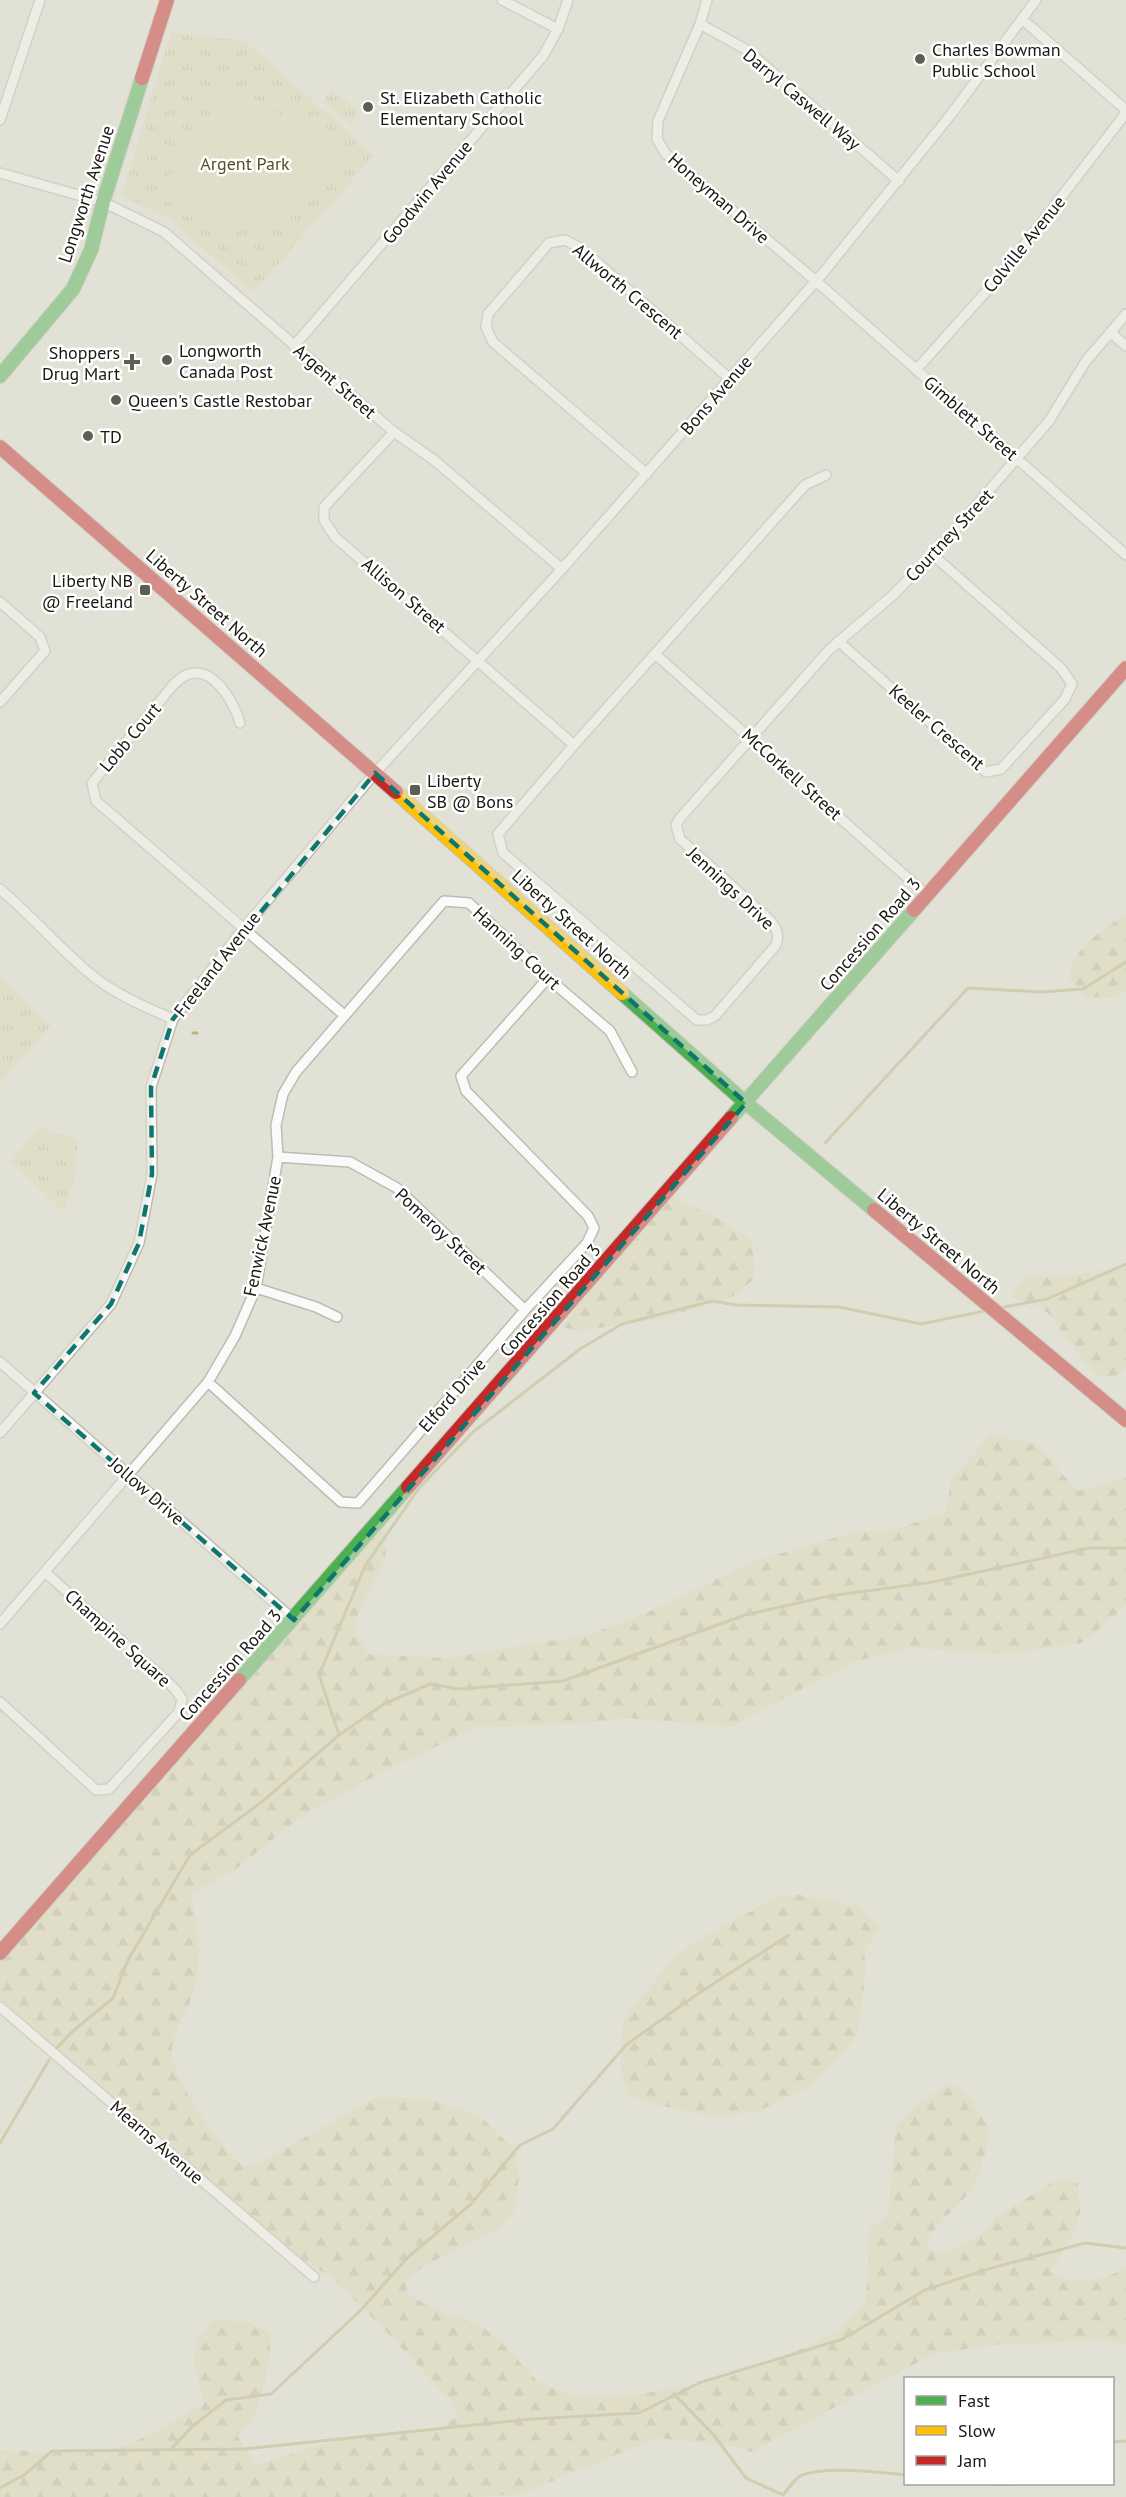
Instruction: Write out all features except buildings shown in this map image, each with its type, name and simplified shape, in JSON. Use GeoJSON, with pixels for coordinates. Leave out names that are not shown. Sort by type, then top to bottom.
{"type":"FeatureCollection","features":[{"type":"Feature","properties":{"kind":"street"},"geometry":{"type":"LineString","coordinates":[[0,120],[40,0]]}},
{"type":"Feature","properties":{"kind":"street","name":"Longworth Avenue"},"geometry":{"type":"LineString","coordinates":[[0,376],[73,289],[92,250],[103,202],[167,0]]}},
{"type":"Feature","properties":{"kind":"street"},"geometry":{"type":"LineString","coordinates":[[502,0],[558,29]]}},
{"type":"Feature","properties":{"kind":"street","name":"Goodwin Avenue"},"geometry":{"type":"LineString","coordinates":[[294,346],[543,56],[558,29],[568,0]]}},
{"type":"Feature","properties":{"kind":"street","name":"Honeyman Drive"},"geometry":{"type":"LineString","coordinates":[[707,0],[700,24],[658,121],[657,139],[665,153],[816,280]]}},
{"type":"Feature","properties":{"kind":"street","name":"Bons Avenue"},"geometry":{"type":"LineString","coordinates":[[375,773],[647,474],[816,280],[899,181],[1036,0]]}},
{"type":"Feature","properties":{"kind":"street"},"geometry":{"type":"LineString","coordinates":[[1022,19],[1126,111]]}},
{"type":"Feature","properties":{"kind":"street","name":"Darryl Caswell Way"},"geometry":{"type":"LineString","coordinates":[[700,24],[747,50],[899,181]]}},
{"type":"Feature","properties":{"kind":"street","name":"Colville Avenue"},"geometry":{"type":"LineString","coordinates":[[915,370],[1001,275],[1126,111]]}},
{"type":"Feature","properties":{"kind":"street","name":"Argent Street"},"geometry":{"type":"LineString","coordinates":[[0,174],[103,202],[164,232],[394,432],[434,460],[562,568]]}},
{"type":"Feature","properties":{"kind":"street","name":"Allworth Crescent"},"geometry":{"type":"LineString","coordinates":[[647,474],[493,342],[486,327],[488,314],[549,243],[565,240],[581,248],[730,379]]}},
{"type":"Feature","properties":{"kind":"street","name":"Gimblett Street"},"geometry":{"type":"LineString","coordinates":[[816,280],[1126,555]]}},
{"type":"Feature","properties":{"kind":"street","name":"Courtney Street"},"geometry":{"type":"LineString","coordinates":[[750,737],[838,641],[893,595],[933,555],[1049,421],[1086,361],[1126,314]]}},
{"type":"Feature","properties":{"kind":"street"},"geometry":{"type":"LineString","coordinates":[[1111,333],[1126,346]]}},
{"type":"Feature","properties":{"kind":"street","name":"Allison Street"},"geometry":{"type":"LineString","coordinates":[[394,432],[324,507],[324,519],[335,537],[573,745]]}},
{"type":"Feature","properties":{"kind":"street","name":"Liberty Street North"},"geometry":{"type":"LineString","coordinates":[[0,447],[375,773],[746,1103],[1126,1420]]}},
{"type":"Feature","properties":{"kind":"street","name":"Jennings Drive"},"geometry":{"type":"LineString","coordinates":[[750,737],[681,817],[676,825],[677,832],[685,844],[770,920],[778,932],[779,939],[715,1016],[702,1021],[694,1017],[503,853],[498,834],[573,745],[805,485],[826,475]]}},
{"type":"Feature","properties":{"kind":"street","name":"Keeler Crescent"},"geometry":{"type":"LineString","coordinates":[[838,641],[986,772],[1001,769],[1065,699],[1072,684],[1061,668],[933,555]]}},
{"type":"Feature","properties":{"kind":"street"},"geometry":{"type":"LineString","coordinates":[[0,602],[40,637],[45,651],[0,702]]}},
{"type":"Feature","properties":{"kind":"street","name":"McCorkell Street"},"geometry":{"type":"LineString","coordinates":[[655,654],[928,896]]}},
{"type":"Feature","properties":{"kind":"street","name":"Concession Road 3"},"geometry":{"type":"LineString","coordinates":[[0,1953],[1126,668]]}},
{"type":"Feature","properties":{"kind":"street","name":"Lobb Court"},"geometry":{"type":"LineString","coordinates":[[240,723],[235,706],[214,682],[196,673],[185,675],[174,684],[92,783],[96,801],[244,928]]}},
{"type":"Feature","properties":{"kind":"street","name":"Freeland Avenue"},"geometry":{"type":"LineString","coordinates":[[0,1433],[111,1304],[139,1243],[152,1173],[152,1087],[172,1019],[244,928],[375,773]]}},
{"type":"Feature","properties":{"kind":"street"},"geometry":{"type":"LineString","coordinates":[[0,889],[25,910],[89,973],[137,1004],[172,1019]]}},
{"type":"Feature","properties":{"kind":"street","name":"Hanning Court"},"geometry":{"type":"LineString","coordinates":[[344,1015],[444,901],[470,903],[548,978],[610,1031],[633,1072]]}},
{"type":"Feature","properties":{"kind":"street"},"geometry":{"type":"LineString","coordinates":[[244,928],[344,1015]]}},
{"type":"Feature","properties":{"kind":"street","name":"Elford Drive"},"geometry":{"type":"LineString","coordinates":[[208,1382],[341,1502],[357,1503],[525,1310],[587,1243],[594,1228],[588,1216],[466,1091],[461,1076],[548,978]]}},
{"type":"Feature","properties":{"kind":"street","name":"Fenwick Avenue"},"geometry":{"type":"LineString","coordinates":[[128,1474],[208,1382],[235,1336],[256,1288],[278,1157],[276,1125],[283,1094],[296,1072],[344,1015]]}},
{"type":"Feature","properties":{"kind":"street","name":"Pomeroy Street"},"geometry":{"type":"LineString","coordinates":[[278,1157],[350,1162],[397,1188],[525,1310]]}},
{"type":"Feature","properties":{"kind":"street"},"geometry":{"type":"LineString","coordinates":[[256,1288],[316,1307],[336,1317]]}},
{"type":"Feature","properties":{"kind":"street","name":"Jollow Drive"},"geometry":{"type":"LineString","coordinates":[[0,1362],[294,1620]]}},
{"type":"Feature","properties":{"kind":"street"},"geometry":{"type":"LineString","coordinates":[[0,1624],[46,1573],[128,1474]]}},
{"type":"Feature","properties":{"kind":"street","name":"Champine Square"},"geometry":{"type":"LineString","coordinates":[[0,1702],[96,1790],[109,1789],[179,1712],[182,1699],[174,1689],[46,1573]]}},
{"type":"Feature","properties":{"kind":"street","name":"Mearns Avenue"},"geometry":{"type":"LineString","coordinates":[[0,2007],[314,2277]]}},
{"type":"Feature","properties":{"kind":"highlighted area"},"geometry":{"type":"Polygon","coordinates":[[[375,773],[746,1103],[294,1620],[34,1393],[111,1304],[139,1243],[152,1174],[151,1087],[173,1019],[375,773]]]}},
{"type":"Feature","properties":{"kind":"green space","name":"Argent Park"},"geometry":{"type":"Polygon","coordinates":[[[171,32],[245,41],[374,155],[254,292],[166,217],[122,196],[171,32]]]}},
{"type":"Feature","properties":{"kind":"green space"},"geometry":{"type":"Polygon","coordinates":[[[232,86],[341,150],[317,188],[302,203],[265,222],[244,226],[222,225],[199,219],[160,195],[225,88],[232,86]]]}},
{"type":"Feature","properties":{"kind":"green space"},"geometry":{"type":"Polygon","coordinates":[[[333,90],[360,113],[351,124],[323,101],[333,90]]]}},
{"type":"Feature","properties":{"kind":"green space"},"geometry":{"type":"Polygon","coordinates":[[[1126,914],[1126,991],[1111,998],[1087,997],[1069,979],[1071,968],[1082,949],[1090,941],[1126,914]]]}},
{"type":"Feature","properties":{"kind":"green space"},"geometry":{"type":"Polygon","coordinates":[[[0,976],[51,1025],[0,1084],[0,976]]]}},
{"type":"Feature","properties":{"kind":"green space"},"geometry":{"type":"Polygon","coordinates":[[[42,1125],[52,1133],[78,1139],[75,1177],[64,1212],[11,1161],[42,1125]]]}},
{"type":"Feature","properties":{"kind":"green space"},"geometry":{"type":"Polygon","coordinates":[[[667,1194],[729,1224],[751,1241],[755,1269],[753,1280],[730,1298],[660,1319],[579,1331],[562,1327],[667,1194]]]}},
{"type":"Feature","properties":{"kind":"green space"},"geometry":{"type":"Polygon","coordinates":[[[1126,1267],[1126,1368],[1116,1376],[1100,1377],[1082,1359],[1048,1313],[1033,1304],[1017,1300],[1012,1294],[1026,1278],[1065,1276],[1126,1267]]]}},
{"type":"Feature","properties":{"kind":"green space"},"geometry":{"type":"Polygon","coordinates":[[[991,1435],[1035,1444],[1078,1491],[1126,1477],[1126,1606],[1082,1643],[1006,1654],[910,1648],[853,1662],[730,1727],[628,1718],[576,1724],[476,1727],[369,1779],[299,1818],[236,1869],[192,1893],[198,1943],[198,1968],[193,1993],[173,2041],[173,2060],[187,2093],[210,2130],[244,2166],[261,2162],[377,2097],[432,2099],[481,2117],[515,2150],[519,2179],[514,2211],[496,2230],[444,2255],[404,2279],[408,2294],[430,2307],[480,2325],[503,2344],[538,2382],[571,2395],[615,2397],[701,2385],[761,2367],[838,2332],[865,2303],[869,2263],[867,2245],[871,2227],[888,2215],[896,2125],[920,2101],[951,2084],[965,2092],[989,2127],[987,2147],[973,2189],[929,2235],[928,2250],[944,2254],[982,2234],[996,2217],[1058,2179],[1078,2183],[1080,2213],[1072,2237],[1050,2271],[1069,2279],[1088,2281],[1108,2276],[1126,2267],[1126,2344],[1104,2340],[993,2345],[933,2354],[752,2452],[733,2446],[656,2438],[522,2494],[478,2497],[0,2497],[0,2450],[75,2453],[104,2451],[150,2434],[204,2404],[194,2364],[197,2338],[213,2320],[247,2322],[270,2333],[268,2367],[258,2407],[248,2426],[237,2435],[256,2465],[348,2436],[436,2429],[457,2417],[452,2402],[384,2329],[331,2277],[297,2257],[113,2112],[0,2006],[0,1958],[369,1525],[385,1525],[386,1558],[353,1624],[367,1654],[447,1658],[588,1635],[646,1613],[754,1561],[851,1533],[897,1529],[946,1512],[951,1479],[991,1435]]]}},
{"type":"Feature","properties":{"kind":"green space"},"geometry":{"type":"Polygon","coordinates":[[[800,1895],[855,1905],[880,1927],[864,1951],[866,1971],[858,2034],[813,2085],[759,2111],[716,2117],[662,2106],[629,2095],[621,2071],[622,2025],[630,2009],[677,1956],[696,1941],[778,1897],[800,1895]]]}},
{"type":"Feature","properties":{"kind":"waterway"},"geometry":{"type":"LineString","coordinates":[[825,1143],[968,988],[1042,992],[1083,989],[1126,962]]}},
{"type":"Feature","properties":{"kind":"waterway"},"geometry":{"type":"LineString","coordinates":[[1004,1307],[1047,1299],[1126,1264]]}},
{"type":"Feature","properties":{"kind":"waterway"},"geometry":{"type":"LineString","coordinates":[[339,1735],[319,1675],[365,1566],[419,1488],[473,1432],[580,1349],[622,1324],[712,1301],[737,1305],[839,1307],[921,1324],[984,1311]]}},
{"type":"Feature","properties":{"kind":"waterway"},"geometry":{"type":"LineString","coordinates":[[53,2052],[72,2032],[113,1998],[128,1960],[190,1855],[263,1801],[339,1735],[384,1704],[430,1684],[458,1689],[563,1681],[745,1615],[829,1596],[933,1582],[1089,1548],[1126,1548]]}},
{"type":"Feature","properties":{"kind":"waterway"},"geometry":{"type":"LineString","coordinates":[[170,2450],[193,2426],[226,2400],[271,2394],[360,2311],[407,2258],[471,2204],[520,2145],[553,2129],[626,2045],[699,1993],[789,1935]]}},
{"type":"Feature","properties":{"kind":"waterway"},"geometry":{"type":"LineString","coordinates":[[0,2143],[49,2060]]}},
{"type":"Feature","properties":{"kind":"waterway"},"geometry":{"type":"LineString","coordinates":[[0,2488],[24,2475],[52,2451],[244,2449],[531,2419],[639,2413],[699,2383],[843,2339],[925,2290],[988,2269],[1085,2243],[1126,2248]]}},
{"type":"Feature","properties":{"kind":"waterway"},"geometry":{"type":"LineString","coordinates":[[674,2394],[713,2434],[746,2478],[783,2495],[799,2476],[813,2472],[853,2470],[904,2475]]}},
{"type":"Feature","properties":{"kind":"waterway"},"geometry":{"type":"LineString","coordinates":[[1114,2442],[1126,2441]]}},
{"type":"Feature","properties":{"kind":"traffic: fast"},"geometry":{"type":"LineString","coordinates":[[0,376],[73,289],[91,250],[103,202],[142,78]]}},
{"type":"Feature","properties":{"kind":"traffic: fast"},"geometry":{"type":"LineString","coordinates":[[731,1118],[914,910]]}},
{"type":"Feature","properties":{"kind":"traffic: fast"},"geometry":{"type":"LineString","coordinates":[[622,993],[746,1103],[874,1210]]}},
{"type":"Feature","properties":{"kind":"traffic: fast"},"geometry":{"type":"LineString","coordinates":[[239,1680],[408,1487]]}},
{"type":"Feature","properties":{"kind":"traffic: slow"},"geometry":{"type":"LineString","coordinates":[[396,792],[622,993]]}},
{"type":"Feature","properties":{"kind":"traffic: jam"},"geometry":{"type":"LineString","coordinates":[[142,78],[167,0]]}},
{"type":"Feature","properties":{"kind":"traffic: jam"},"geometry":{"type":"LineString","coordinates":[[0,447],[396,792]]}},
{"type":"Feature","properties":{"kind":"traffic: jam"},"geometry":{"type":"LineString","coordinates":[[914,910],[1126,668]]}},
{"type":"Feature","properties":{"kind":"traffic: jam"},"geometry":{"type":"LineString","coordinates":[[408,1487],[731,1118]]}},
{"type":"Feature","properties":{"kind":"traffic: jam"},"geometry":{"type":"LineString","coordinates":[[874,1210],[1126,1420]]}},
{"type":"Feature","properties":{"kind":"traffic: jam"},"geometry":{"type":"LineString","coordinates":[[0,1953],[239,1680]]}},
{"type":"Feature","properties":{"kind":"place","name":"Charles Bowman Public School"},"geometry":{"type":"Point","coordinates":[920,59]}},
{"type":"Feature","properties":{"kind":"place","name":"St. Elizabeth Catholic Elementary School"},"geometry":{"type":"Point","coordinates":[368,107]}},
{"type":"Feature","properties":{"kind":"place","name":"Longworth Canada Post"},"geometry":{"type":"Point","coordinates":[167,360]}},
{"type":"Feature","properties":{"kind":"place","name":"Shoppers Drug Mart"},"geometry":{"type":"Point","coordinates":[132,362]}},
{"type":"Feature","properties":{"kind":"place","name":"Queen's Castle Restobar"},"geometry":{"type":"Point","coordinates":[116,400]}},
{"type":"Feature","properties":{"kind":"place","name":"TD"},"geometry":{"type":"Point","coordinates":[88,436]}},
{"type":"Feature","properties":{"kind":"place","name":"Liberty NB @ Freeland"},"geometry":{"type":"Point","coordinates":[145,590]}},
{"type":"Feature","properties":{"kind":"place","name":"Liberty SB @ Bons"},"geometry":{"type":"Point","coordinates":[415,790]}}]}
